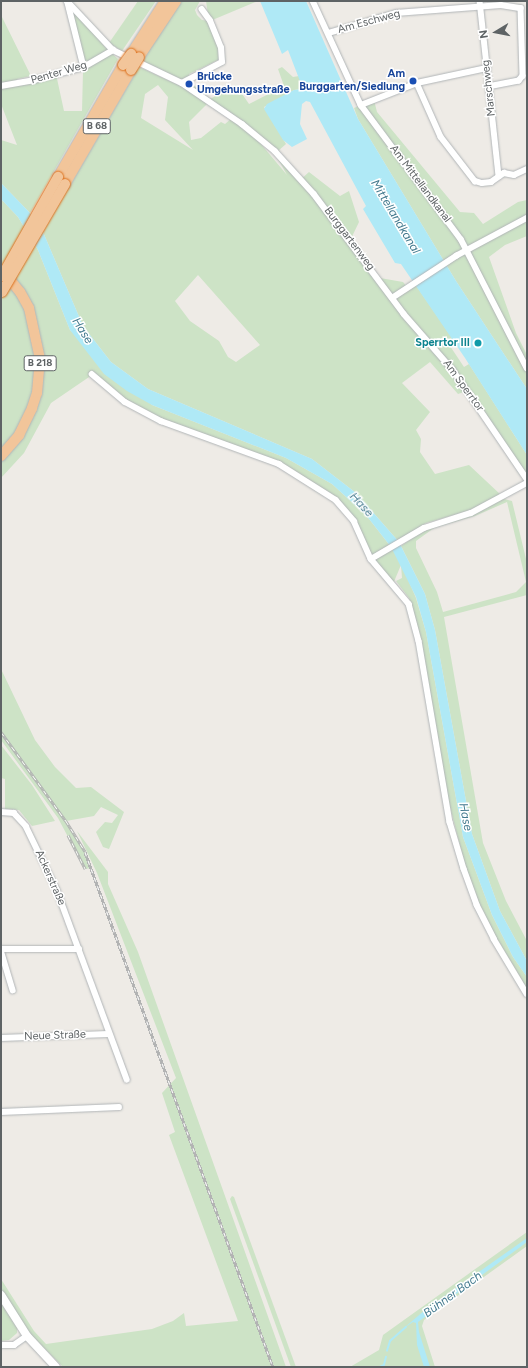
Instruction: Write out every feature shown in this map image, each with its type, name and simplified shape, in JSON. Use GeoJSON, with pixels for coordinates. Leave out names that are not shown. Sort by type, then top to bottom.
{"type":"FeatureCollection","features":[{"type":"Feature","properties":{"kind":"highway","name":"B 68"},"geometry":{"type":"LineString","coordinates":[[1,278],[61,181],[165,1]]}},
{"type":"Feature","properties":{"kind":"highway","name":"B 68"},"geometry":{"type":"LineString","coordinates":[[135,55],[176,1]]}},
{"type":"Feature","properties":{"kind":"highway","name":"B 68"},"geometry":{"type":"LineString","coordinates":[[2,293],[61,181]]}},
{"type":"Feature","properties":{"kind":"highway","name":"B 218"},"geometry":{"type":"LineString","coordinates":[[1,269],[20,292],[29,308],[40,359],[37,393],[32,408],[19,435],[1,456]]}},
{"type":"Feature","properties":{"kind":"main road"},"geometry":{"type":"LineString","coordinates":[[1,1295],[27,1336],[56,1367]]}},
{"type":"Feature","properties":{"kind":"street","name":"Burggartenweg"},"geometry":{"type":"LineString","coordinates":[[67,1],[113,50],[182,83],[242,124],[275,151],[318,199],[392,298]]}},
{"type":"Feature","properties":{"kind":"street"},"geometry":{"type":"LineString","coordinates":[[67,1],[84,67]]}},
{"type":"Feature","properties":{"kind":"street","name":"Am Mittellandkanal"},"geometry":{"type":"LineString","coordinates":[[313,1],[361,105],[442,212],[467,250],[527,368]]}},
{"type":"Feature","properties":{"kind":"street","name":"Am Eschweg"},"geometry":{"type":"LineString","coordinates":[[329,33],[396,13],[480,4],[522,8],[523,76],[519,81],[489,87]]}},
{"type":"Feature","properties":{"kind":"street","name":"Marschweg"},"geometry":{"type":"LineString","coordinates":[[480,4],[499,176]]}},
{"type":"Feature","properties":{"kind":"street"},"geometry":{"type":"LineString","coordinates":[[182,83],[222,62],[221,48],[210,21],[202,10]]}},
{"type":"Feature","properties":{"kind":"street","name":"Penter Weg"},"geometry":{"type":"LineString","coordinates":[[1,86],[34,80],[84,67],[113,50]]}},
{"type":"Feature","properties":{"kind":"street"},"geometry":{"type":"LineString","coordinates":[[361,105],[417,83],[487,68]]}},
{"type":"Feature","properties":{"kind":"street"},"geometry":{"type":"LineString","coordinates":[[417,83],[441,137],[469,175],[482,183],[491,182],[504,173],[514,174],[527,169]]}},
{"type":"Feature","properties":{"kind":"street"},"geometry":{"type":"LineString","coordinates":[[392,298],[456,256],[527,218]]}},
{"type":"Feature","properties":{"kind":"street","name":"Am Sperrtor"},"geometry":{"type":"LineString","coordinates":[[392,298],[466,389],[527,479]]}},
{"type":"Feature","properties":{"kind":"street"},"geometry":{"type":"LineString","coordinates":[[92,374],[124,402],[161,422],[279,464],[312,484],[346,509],[354,521],[371,559],[409,604],[419,641],[450,822],[464,869],[477,905],[494,939],[527,994]]}},
{"type":"Feature","properties":{"kind":"street"},"geometry":{"type":"LineString","coordinates":[[371,559],[388,552],[434,523],[471,513],[502,499],[527,483]]}},
{"type":"Feature","properties":{"kind":"street","name":"Ackerstraße"},"geometry":{"type":"LineString","coordinates":[[1,812],[14,813],[26,826],[56,890],[80,948],[108,1034],[127,1079]]}},
{"type":"Feature","properties":{"kind":"street"},"geometry":{"type":"LineString","coordinates":[[14,990],[1,950],[80,948]]}},
{"type":"Feature","properties":{"kind":"street","name":"Neue Straße"},"geometry":{"type":"LineString","coordinates":[[1,1038],[108,1034]]}},
{"type":"Feature","properties":{"kind":"street"},"geometry":{"type":"LineString","coordinates":[[1,1112],[119,1107]]}},
{"type":"Feature","properties":{"kind":"street"},"geometry":{"type":"LineString","coordinates":[[1,1345],[14,1345],[27,1336]]}},
{"type":"Feature","properties":{"kind":"green space"},"geometry":{"type":"Polygon","coordinates":[[[67,1],[105,47],[118,59],[30,213],[1,183],[1,140],[17,145],[1,104],[1,15],[31,76],[17,79],[18,84],[56,74],[64,111],[82,111],[83,71],[67,1]]]}},
{"type":"Feature","properties":{"kind":"green space"},"geometry":{"type":"Polygon","coordinates":[[[138,1],[156,1],[122,51],[109,43],[138,1]]]}},
{"type":"Feature","properties":{"kind":"green space"},"geometry":{"type":"Polygon","coordinates":[[[182,1],[200,1],[195,10],[197,15],[202,20],[209,21],[206,1],[258,1],[210,21],[223,55],[218,60],[189,74],[190,82],[210,99],[236,85],[249,104],[284,86],[278,69],[282,67],[293,77],[299,76],[303,89],[294,90],[264,107],[286,144],[278,151],[211,101],[142,61],[182,1]]]}},
{"type":"Feature","properties":{"kind":"green space"},"geometry":{"type":"Polygon","coordinates":[[[139,67],[185,88],[208,103],[189,122],[191,140],[201,138],[221,122],[225,124],[232,118],[255,137],[287,175],[278,159],[299,181],[309,172],[340,196],[349,191],[359,222],[348,245],[375,280],[380,278],[403,282],[408,288],[415,284],[455,342],[450,346],[464,367],[469,364],[527,455],[527,476],[470,390],[458,394],[430,362],[402,383],[430,412],[416,430],[421,439],[420,452],[435,474],[469,465],[501,495],[471,510],[426,523],[399,542],[356,493],[312,459],[148,389],[111,362],[83,326],[43,232],[139,67]],[[158,85],[145,94],[141,118],[193,150],[165,120],[168,97],[158,85]],[[198,275],[175,301],[190,321],[219,341],[228,357],[236,362],[260,345],[198,275]]]}},
{"type":"Feature","properties":{"kind":"green space"},"geometry":{"type":"Polygon","coordinates":[[[374,100],[377,112],[460,212],[474,213],[483,224],[518,202],[527,200],[527,236],[505,245],[489,257],[516,333],[527,355],[527,389],[456,281],[358,119],[354,108],[374,100]]]}},
{"type":"Feature","properties":{"kind":"green space"},"geometry":{"type":"Polygon","coordinates":[[[1,199],[18,217],[38,250],[70,330],[152,405],[286,458],[332,484],[366,515],[391,547],[401,563],[416,598],[426,632],[463,837],[492,915],[513,957],[527,977],[527,989],[496,937],[479,903],[466,869],[446,791],[420,637],[409,598],[396,581],[402,578],[401,565],[393,584],[375,565],[346,509],[279,464],[161,421],[125,402],[92,375],[51,403],[24,453],[1,478],[1,295],[10,279],[1,278],[1,199]]]}},
{"type":"Feature","properties":{"kind":"green space"},"geometry":{"type":"Polygon","coordinates":[[[504,499],[512,501],[527,563],[527,595],[444,617],[483,843],[506,901],[527,941],[527,961],[500,911],[472,834],[435,630],[425,594],[401,546],[430,526],[472,513],[504,499]],[[507,502],[475,516],[434,528],[416,541],[416,548],[437,592],[443,612],[516,592],[526,582],[507,502]]]}},
{"type":"Feature","properties":{"kind":"green space"},"geometry":{"type":"Polygon","coordinates":[[[1,669],[35,740],[55,767],[76,788],[91,787],[124,812],[109,849],[103,847],[96,832],[105,822],[112,823],[118,815],[101,807],[94,816],[66,821],[85,852],[91,868],[85,869],[58,818],[1,740],[1,669]]]}},
{"type":"Feature","properties":{"kind":"green space"},"geometry":{"type":"Polygon","coordinates":[[[1,745],[32,785],[55,821],[32,826],[19,810],[5,809],[5,779],[1,778],[1,745]]]}},
{"type":"Feature","properties":{"kind":"green space"},"geometry":{"type":"Polygon","coordinates":[[[77,831],[108,872],[108,884],[138,952],[286,1367],[63,1367],[29,1333],[1,1288],[1,1279],[34,1331],[46,1344],[152,1329],[173,1321],[184,1313],[186,1326],[238,1321],[169,1135],[175,1132],[162,1093],[176,1078],[97,873],[77,831]]]}},
{"type":"Feature","properties":{"kind":"green space"},"geometry":{"type":"Polygon","coordinates":[[[232,1196],[234,1197],[296,1367],[291,1367],[230,1199],[232,1196]]]}},
{"type":"Feature","properties":{"kind":"green space"},"geometry":{"type":"Polygon","coordinates":[[[527,1232],[527,1246],[424,1320],[422,1326],[435,1367],[350,1367],[379,1350],[383,1335],[527,1232]]]}},
{"type":"Feature","properties":{"kind":"green space"},"geometry":{"type":"Polygon","coordinates":[[[1,1303],[17,1328],[17,1333],[9,1340],[1,1341],[1,1303]]]}},
{"type":"Feature","properties":{"kind":"water","name":"Mittellandkanal"},"geometry":{"type":"Polygon","coordinates":[[[260,1],[306,1],[358,119],[456,281],[527,389],[527,455],[465,358],[401,264],[395,263],[363,209],[366,206],[310,102],[306,101],[302,104],[300,124],[307,139],[292,147],[283,140],[264,109],[267,104],[294,90],[303,89],[288,50],[282,54],[260,1]]]}},
{"type":"Feature","properties":{"kind":"water","name":"Hase"},"geometry":{"type":"Polygon","coordinates":[[[1,183],[30,213],[43,232],[83,326],[111,362],[148,389],[312,459],[356,493],[399,542],[425,594],[435,630],[472,834],[500,911],[527,961],[527,977],[513,957],[492,915],[463,837],[426,632],[416,597],[391,547],[366,515],[332,484],[286,458],[152,405],[127,391],[104,374],[70,330],[38,250],[18,217],[1,199],[1,183]]]}},
{"type":"Feature","properties":{"kind":"water","name":"Bühner Bach"},"geometry":{"type":"Polygon","coordinates":[[[527,1238],[527,1242],[418,1322],[419,1332],[430,1367],[424,1367],[417,1345],[416,1323],[413,1322],[404,1328],[425,1310],[527,1238]]]}},
{"type":"Feature","properties":{"kind":"waterway"},"geometry":{"type":"LineString","coordinates":[[387,1351],[390,1341],[406,1327]]}},
{"type":"Feature","properties":{"kind":"waterway"},"geometry":{"type":"LineString","coordinates":[[380,1367],[384,1365],[386,1357]]}},
{"type":"Feature","properties":{"kind":"railway"},"geometry":{"type":"LineString","coordinates":[[1,732],[66,821],[85,852],[273,1367]]}},
{"type":"Feature","properties":{"kind":"railway"},"geometry":{"type":"LineString","coordinates":[[68,835],[85,869]]}},
{"type":"Feature","properties":{"kind":"place","name":"Am Burggarten/Siedlung"},"geometry":{"type":"Point","coordinates":[413,81]}},
{"type":"Feature","properties":{"kind":"place","name":"Brücke Umgehungsstraße"},"geometry":{"type":"Point","coordinates":[189,84]}},
{"type":"Feature","properties":{"kind":"place","name":"Sperrtor III"},"geometry":{"type":"Point","coordinates":[478,343]}}]}
